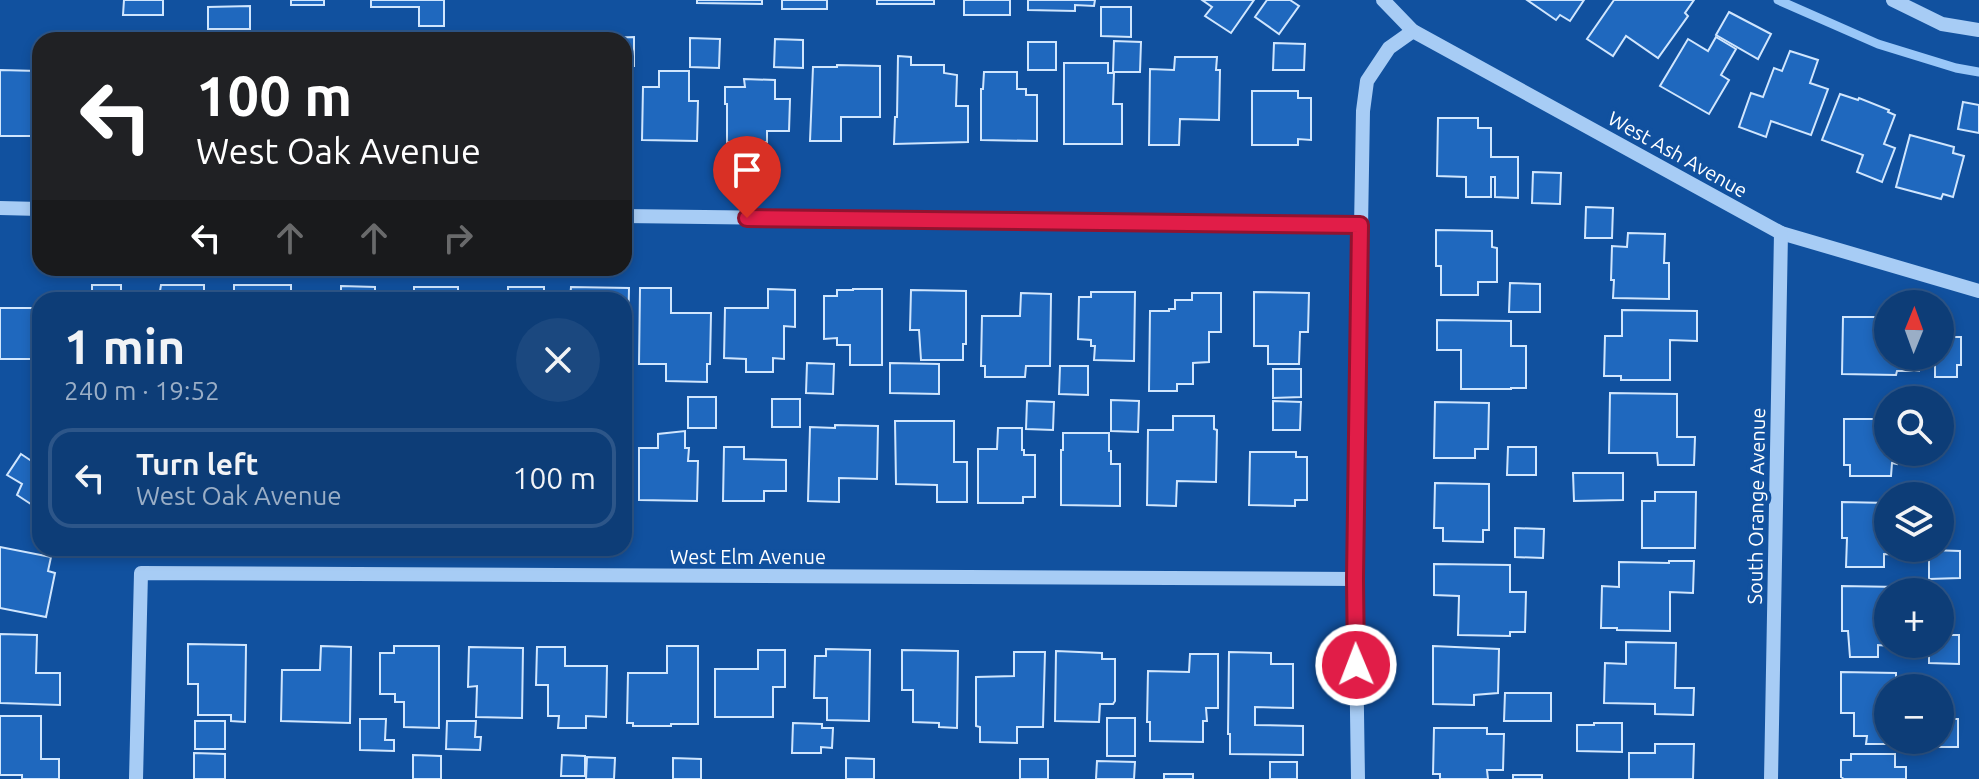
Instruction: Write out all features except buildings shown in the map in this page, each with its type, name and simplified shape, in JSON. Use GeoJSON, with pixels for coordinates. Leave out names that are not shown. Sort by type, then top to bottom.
{"type":"FeatureCollection","features":[{"type":"Feature","properties":{"kind":"street","name":"West Ash Avenue"},"geometry":{"type":"LineString","coordinates":[[1383,0],[1413,31],[1781,233],[1979,291]]}},
{"type":"Feature","properties":{"kind":"street"},"geometry":{"type":"LineString","coordinates":[[1893,0],[1942,24],[1979,30]]}},
{"type":"Feature","properties":{"kind":"street"},"geometry":{"type":"LineString","coordinates":[[1358,779],[1355,579],[1363,111],[1367,81],[1389,48],[1413,31]]}},
{"type":"Feature","properties":{"kind":"street"},"geometry":{"type":"LineString","coordinates":[[0,208],[32,209]]}},
{"type":"Feature","properties":{"kind":"street"},"geometry":{"type":"LineString","coordinates":[[632,216],[1360,225]]}},
{"type":"Feature","properties":{"kind":"street","name":"South Orange Avenue"},"geometry":{"type":"LineString","coordinates":[[1771,779],[1781,233]]}},
{"type":"Feature","properties":{"kind":"street","name":"West Elm Avenue"},"geometry":{"type":"LineString","coordinates":[[136,779],[141,573],[1355,579]]}},
{"type":"Feature","properties":{"kind":"waterway"},"geometry":{"type":"LineString","coordinates":[[1778,0],[1878,44],[1979,72]]}},
{"type":"Feature","properties":{"kind":"route"},"geometry":{"type":"LineString","coordinates":[[747,218],[1360,225],[1356,665]]}}]}
